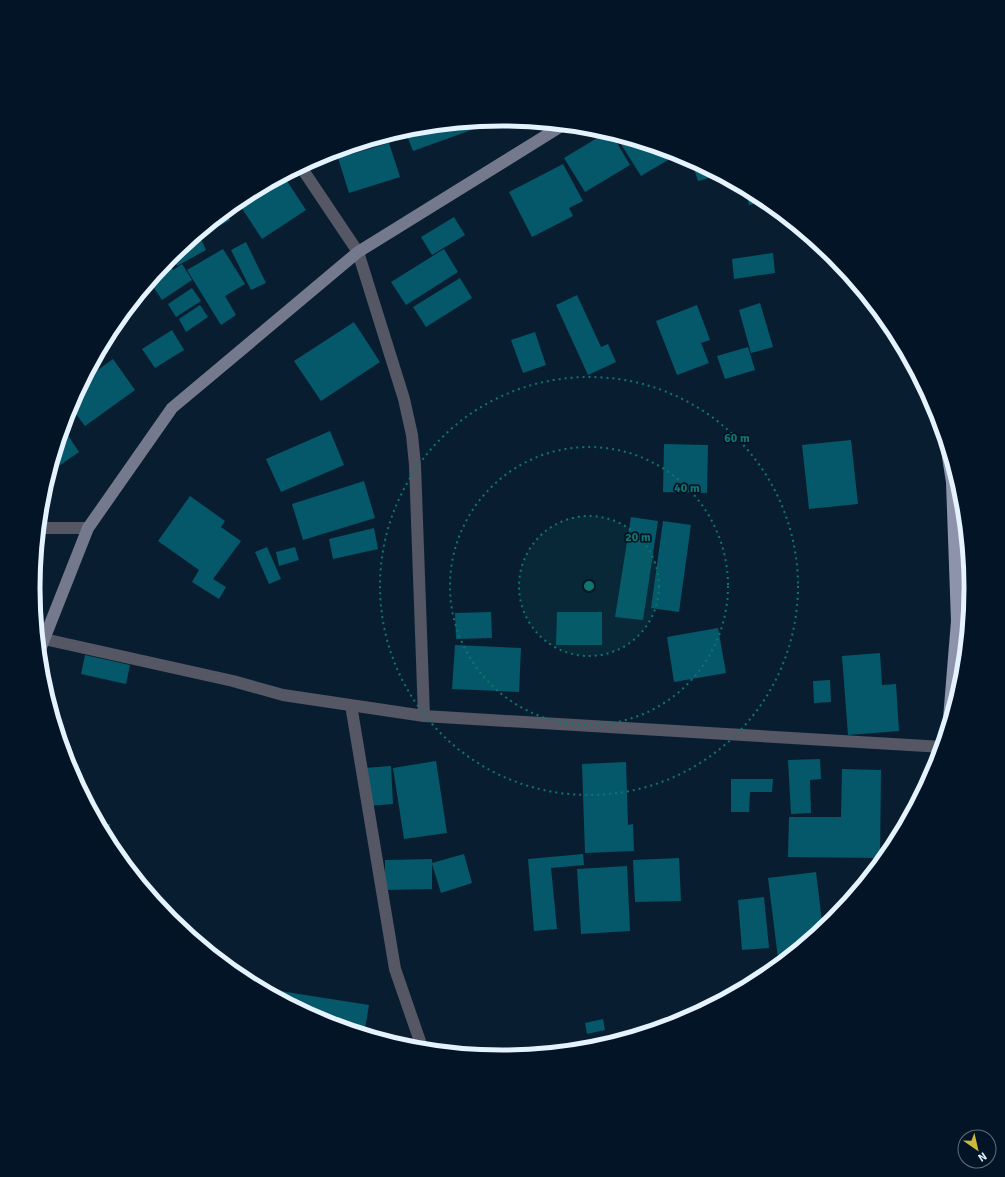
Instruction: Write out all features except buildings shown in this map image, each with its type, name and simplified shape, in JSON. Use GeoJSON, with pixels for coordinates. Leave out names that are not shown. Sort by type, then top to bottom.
{"type":"FeatureCollection","features":[{"type":"Feature","properties":{"kind":"main road"},"geometry":{"type":"LineString","coordinates":[[950,702],[957,621],[955,495]]}},
{"type":"Feature","properties":{"kind":"street"},"geometry":{"type":"LineString","coordinates":[[556,129],[358,252],[172,408],[88,528],[44,639],[233,681],[283,695],[424,716],[937,746]]}},
{"type":"Feature","properties":{"kind":"street"},"geometry":{"type":"LineString","coordinates":[[304,171],[358,252],[404,399],[412,434],[415,465],[424,716]]}},
{"type":"Feature","properties":{"kind":"street"},"geometry":{"type":"LineString","coordinates":[[44,528],[88,528]]}},
{"type":"Feature","properties":{"kind":"street"},"geometry":{"type":"LineString","coordinates":[[351,705],[395,969],[421,1043]]}}]}
